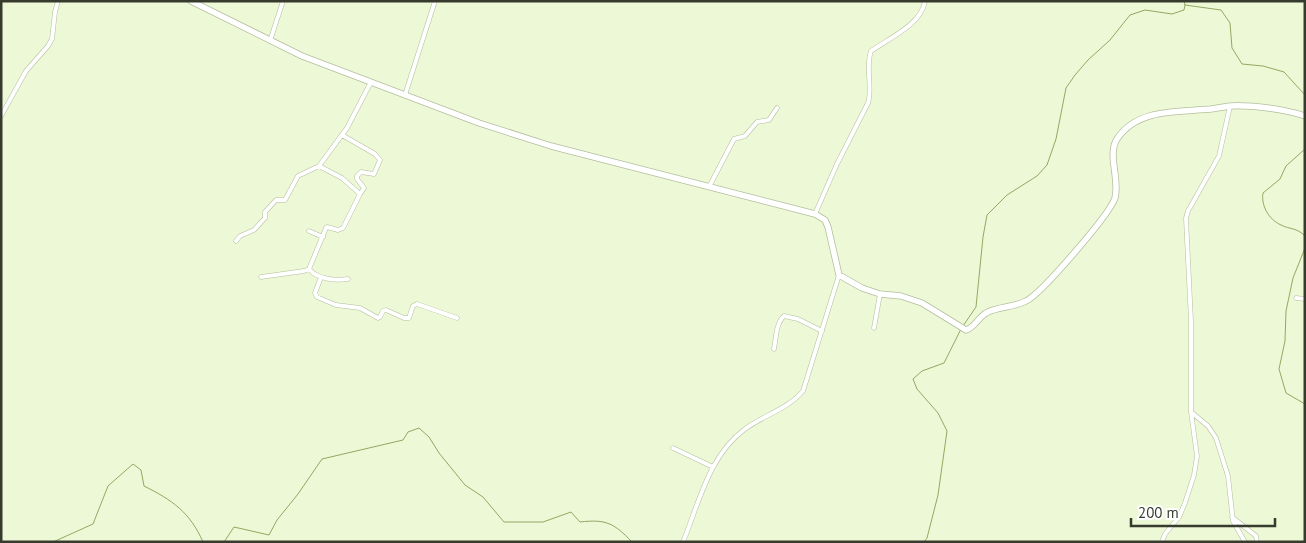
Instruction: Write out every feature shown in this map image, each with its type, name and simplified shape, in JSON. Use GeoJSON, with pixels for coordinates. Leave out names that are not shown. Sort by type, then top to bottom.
{"type":"FeatureCollection","features":[{"type":"Feature","properties":{"kind":"street"},"geometry":{"type":"LineString","coordinates":[[1,116],[26,72],[52,39],[58,1]]}},
{"type":"Feature","properties":{"kind":"street"},"geometry":{"type":"LineString","coordinates":[[191,1],[302,56],[479,123],[551,146],[816,214],[825,220],[839,275],[803,391],[794,400],[745,429],[728,445],[713,467],[683,542]]}},
{"type":"Feature","properties":{"kind":"street"},"geometry":{"type":"LineString","coordinates":[[270,41],[283,1]]}},
{"type":"Feature","properties":{"kind":"street"},"geometry":{"type":"LineString","coordinates":[[405,95],[435,1]]}},
{"type":"Feature","properties":{"kind":"street"},"geometry":{"type":"LineString","coordinates":[[816,214],[837,164],[868,104],[870,54],[912,23],[923,10],[925,1]]}},
{"type":"Feature","properties":{"kind":"street"},"geometry":{"type":"LineString","coordinates":[[236,241],[254,230],[265,218],[265,212],[276,200],[285,200],[298,176],[319,166],[342,135],[371,82]]}},
{"type":"Feature","properties":{"kind":"street"},"geometry":{"type":"LineString","coordinates":[[839,275],[862,288],[880,294],[901,296],[922,303],[958,326],[964,329],[970,328],[985,314],[1029,299],[1044,285],[1103,219],[1115,198],[1117,186],[1115,141],[1127,128],[1145,118],[1160,113],[1230,106],[1248,106],[1305,116]]}},
{"type":"Feature","properties":{"kind":"street"},"geometry":{"type":"LineString","coordinates":[[1162,542],[1165,534],[1179,517],[1194,475],[1197,456],[1191,412],[1192,321],[1186,218],[1220,156],[1230,106]]}},
{"type":"Feature","properties":{"kind":"street"},"geometry":{"type":"LineString","coordinates":[[709,187],[734,139],[745,136],[757,122],[768,120],[777,108]]}},
{"type":"Feature","properties":{"kind":"street"},"geometry":{"type":"LineString","coordinates":[[261,277],[309,269],[327,227],[338,230],[344,227],[364,188],[357,179],[358,176],[361,172],[374,174],[380,160],[375,154],[342,135]]}},
{"type":"Feature","properties":{"kind":"street"},"geometry":{"type":"LineString","coordinates":[[319,166],[342,178],[360,194]]}},
{"type":"Feature","properties":{"kind":"street"},"geometry":{"type":"LineString","coordinates":[[309,231],[322,237]]}},
{"type":"Feature","properties":{"kind":"street"},"geometry":{"type":"LineString","coordinates":[[309,269],[321,277],[348,279]]}},
{"type":"Feature","properties":{"kind":"street"},"geometry":{"type":"LineString","coordinates":[[321,277],[315,292],[317,297],[336,304],[360,308],[378,318],[382,311],[386,310],[404,318],[409,318],[413,306],[417,304],[457,318]]}},
{"type":"Feature","properties":{"kind":"street"},"geometry":{"type":"LineString","coordinates":[[874,328],[880,294]]}},
{"type":"Feature","properties":{"kind":"street"},"geometry":{"type":"LineString","coordinates":[[1296,298],[1305,299]]}},
{"type":"Feature","properties":{"kind":"street"},"geometry":{"type":"LineString","coordinates":[[774,349],[778,327],[784,316],[822,331]]}},
{"type":"Feature","properties":{"kind":"street"},"geometry":{"type":"LineString","coordinates":[[1191,412],[1208,426],[1216,438],[1228,476],[1232,517],[1245,542]]}},
{"type":"Feature","properties":{"kind":"street"},"geometry":{"type":"LineString","coordinates":[[673,448],[713,467]]}},
{"type":"Feature","properties":{"kind":"street"},"geometry":{"type":"LineString","coordinates":[[1232,517],[1256,536],[1257,542]]}},
{"type":"Feature","properties":{"kind":"waterway"},"geometry":{"type":"LineString","coordinates":[[1184,1],[1185,5],[1221,10],[1230,23],[1232,48],[1242,64],[1263,66],[1284,72],[1305,95]]}},
{"type":"Feature","properties":{"kind":"waterway"},"geometry":{"type":"LineString","coordinates":[[963,326],[976,307],[987,215],[1007,195],[1037,176],[1047,165],[1056,139],[1066,88],[1088,60],[1110,40],[1130,15],[1145,10],[1172,14],[1184,10],[1185,5]]}},
{"type":"Feature","properties":{"kind":"waterway"},"geometry":{"type":"LineString","coordinates":[[1305,149],[1286,166],[1280,179],[1263,193],[1264,207],[1272,219],[1281,225],[1299,231],[1305,236]]}},
{"type":"Feature","properties":{"kind":"waterway"},"geometry":{"type":"LineString","coordinates":[[1305,248],[1293,278],[1286,311],[1285,341],[1279,369],[1286,393],[1305,404]]}},
{"type":"Feature","properties":{"kind":"waterway"},"geometry":{"type":"LineString","coordinates":[[924,542],[927,538],[938,495],[947,431],[938,413],[917,389],[913,379],[922,371],[944,363],[961,329]]}},
{"type":"Feature","properties":{"kind":"waterway"},"geometry":{"type":"LineString","coordinates":[[224,542],[234,527],[269,535],[277,520],[322,459],[403,440],[408,432],[419,428],[429,437],[439,453],[465,485],[483,497],[504,522],[543,522],[571,512],[580,522],[597,521],[609,524],[620,530],[632,542]]}},
{"type":"Feature","properties":{"kind":"waterway"},"geometry":{"type":"LineString","coordinates":[[53,542],[93,524],[108,486],[133,464],[141,470],[144,486],[163,496],[179,508],[192,523],[203,542]]}}]}
